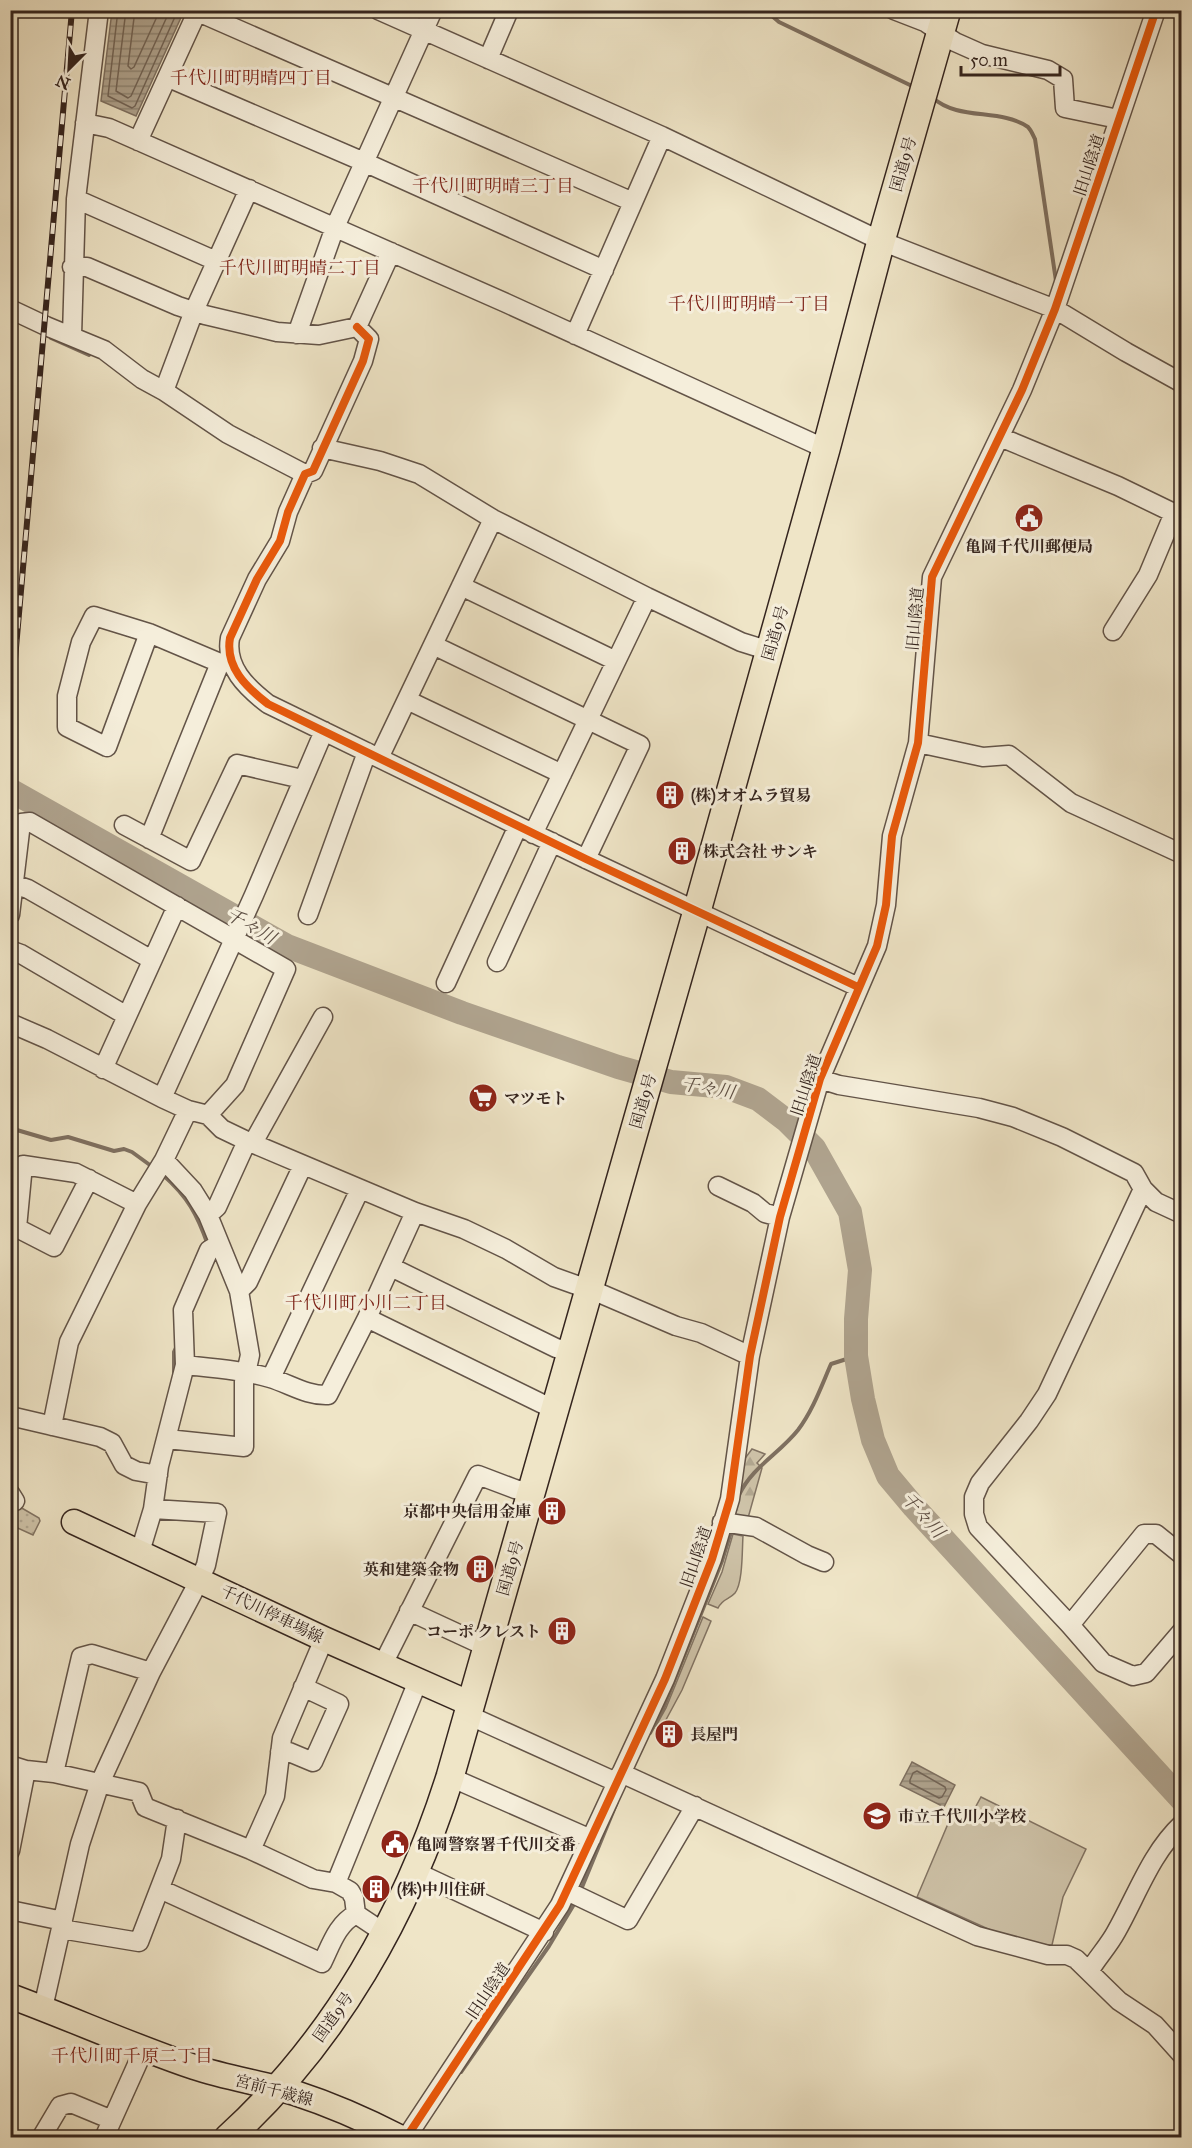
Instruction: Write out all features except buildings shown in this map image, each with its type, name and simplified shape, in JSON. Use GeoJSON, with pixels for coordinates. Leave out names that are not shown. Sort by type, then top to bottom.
{"type":"FeatureCollection","features":[{"type":"Feature","properties":{"kind":"highway","name":"国道9号"},"geometry":{"type":"LineString","coordinates":[[228,2138],[304,2057],[342,2005],[386,1934],[431,1836],[590,1290],[944,21]]}},
{"type":"Feature","properties":{"kind":"main road","name":"千代川停車場線"},"geometry":{"type":"LineString","coordinates":[[74,1522],[324,1639],[383,1664],[469,1710]]}},
{"type":"Feature","properties":{"kind":"main road","name":"宮前千歳線"},"geometry":{"type":"LineString","coordinates":[[10,1996],[144,2049],[229,2078],[277,2088],[354,2114],[401,2138]]}},
{"type":"Feature","properties":{"kind":"street"},"geometry":{"type":"LineString","coordinates":[[72,336],[72,267],[76,199],[99,10]]}},
{"type":"Feature","properties":{"kind":"street"},"geometry":{"type":"LineString","coordinates":[[378,10],[662,136],[881,242],[1055,309],[1182,383]]}},
{"type":"Feature","properties":{"kind":"street"},"geometry":{"type":"LineString","coordinates":[[297,334],[335,227],[433,10]]}},
{"type":"Feature","properties":{"kind":"street"},"geometry":{"type":"LineString","coordinates":[[488,59],[509,10]]}},
{"type":"Feature","properties":{"kind":"street"},"geometry":{"type":"LineString","coordinates":[[894,10],[925,22],[944,21],[955,42],[982,54],[1048,70],[1063,79],[1065,108],[1118,119]]}},
{"type":"Feature","properties":{"kind":"street","name":"旧山陰道"},"geometry":{"type":"LineString","coordinates":[[406,2138],[544,1932],[575,1895],[591,1839],[624,1777],[712,1559],[730,1499],[750,1356],[780,1217],[820,1079],[877,946],[886,904],[892,836],[918,743],[932,577],[1000,437],[1055,309],[1155,10]]}},
{"type":"Feature","properties":{"kind":"street"},"geometry":{"type":"LineString","coordinates":[[138,141],[198,11],[633,202]]}},
{"type":"Feature","properties":{"kind":"street"},"geometry":{"type":"LineString","coordinates":[[169,78],[364,162],[604,270]]}},
{"type":"Feature","properties":{"kind":"street"},"geometry":{"type":"LineString","coordinates":[[85,123],[110,128],[249,189],[826,449]]}},
{"type":"Feature","properties":{"kind":"street"},"geometry":{"type":"LineString","coordinates":[[575,335],[662,136]]}},
{"type":"Feature","properties":{"kind":"street"},"geometry":{"type":"LineString","coordinates":[[164,391],[194,311],[249,189]]}},
{"type":"Feature","properties":{"kind":"street"},"geometry":{"type":"LineString","coordinates":[[76,199],[216,261]]}},
{"type":"Feature","properties":{"kind":"street"},"geometry":{"type":"LineString","coordinates":[[357,327],[392,252]]}},
{"type":"Feature","properties":{"kind":"street"},"geometry":{"type":"LineString","coordinates":[[72,267],[87,267],[194,311],[267,329],[319,335],[357,327]]}},
{"type":"Feature","properties":{"kind":"street"},"geometry":{"type":"LineString","coordinates":[[10,309],[104,350],[142,379],[228,434],[305,474]]}},
{"type":"Feature","properties":{"kind":"street"},"geometry":{"type":"LineString","coordinates":[[149,839],[225,662],[230,638],[256,579],[280,542],[288,512],[305,474],[313,471],[363,361],[369,339],[357,327]]}},
{"type":"Feature","properties":{"kind":"street"},"geometry":{"type":"LineString","coordinates":[[1000,437],[1118,486],[1178,515],[1148,574],[1113,631]]}},
{"type":"Feature","properties":{"kind":"street"},"geometry":{"type":"LineString","coordinates":[[322,448],[380,461],[419,474],[493,519],[647,597],[741,642],[770,651]]}},
{"type":"Feature","properties":{"kind":"street"},"geometry":{"type":"LineString","coordinates":[[308,915],[373,755],[407,700],[493,519]]}},
{"type":"Feature","properties":{"kind":"street"},"geometry":{"type":"LineString","coordinates":[[461,586],[616,661]]}},
{"type":"Feature","properties":{"kind":"street"},"geometry":{"type":"LineString","coordinates":[[446,983],[526,830],[562,774],[647,597]]}},
{"type":"Feature","properties":{"kind":"street"},"geometry":{"type":"LineString","coordinates":[[149,633],[107,747],[67,727],[68,696],[81,642],[93,616],[149,633],[225,662],[247,688],[268,704],[586,860],[858,987]]}},
{"type":"Feature","properties":{"kind":"street"},"geometry":{"type":"LineString","coordinates":[[433,645],[640,745],[586,860]]}},
{"type":"Feature","properties":{"kind":"street"},"geometry":{"type":"LineString","coordinates":[[407,700],[562,774]]}},
{"type":"Feature","properties":{"kind":"street"},"geometry":{"type":"LineString","coordinates":[[162,1098],[254,895],[324,731]]}},
{"type":"Feature","properties":{"kind":"street"},"geometry":{"type":"LineString","coordinates":[[918,743],[983,757],[1009,755],[1071,803],[1182,854]]}},
{"type":"Feature","properties":{"kind":"street"},"geometry":{"type":"LineString","coordinates":[[124,825],[191,861],[237,764],[302,779]]}},
{"type":"Feature","properties":{"kind":"street"},"geometry":{"type":"LineString","coordinates":[[10,915],[21,823],[30,822],[177,906],[235,935],[286,969],[235,1085],[208,1115]]}},
{"type":"Feature","properties":{"kind":"street"},"geometry":{"type":"LineString","coordinates":[[497,962],[552,842]]}},
{"type":"Feature","properties":{"kind":"street"},"geometry":{"type":"LineString","coordinates":[[13,884],[28,889],[152,960]]}},
{"type":"Feature","properties":{"kind":"street"},"geometry":{"type":"LineString","coordinates":[[103,1069],[177,906]]}},
{"type":"Feature","properties":{"kind":"street"},"geometry":{"type":"LineString","coordinates":[[10,950],[21,954],[127,1016]]}},
{"type":"Feature","properties":{"kind":"street"},"geometry":{"type":"LineString","coordinates":[[208,1215],[217,1207],[250,1142],[323,1017]]}},
{"type":"Feature","properties":{"kind":"street"},"geometry":{"type":"LineString","coordinates":[[10,1023],[47,1039],[162,1098],[188,1110],[208,1115],[222,1129],[250,1142],[415,1212],[464,1229],[506,1249],[554,1277],[676,1326],[700,1333],[750,1356]]}},
{"type":"Feature","properties":{"kind":"street"},"geometry":{"type":"LineString","coordinates":[[820,1079],[838,1086],[979,1108],[1013,1117],[1062,1137],[1134,1173],[1143,1189],[1156,1202],[1182,1214]]}},
{"type":"Feature","properties":{"kind":"street"},"geometry":{"type":"LineString","coordinates":[[52,1426],[69,1342],[137,1204],[164,1160],[188,1110]]}},
{"type":"Feature","properties":{"kind":"street"},"geometry":{"type":"LineString","coordinates":[[164,1160],[193,1191],[208,1215],[239,1292],[250,1355],[245,1372],[244,1447],[167,1439]]}},
{"type":"Feature","properties":{"kind":"street"},"geometry":{"type":"LineString","coordinates":[[89,1179],[54,1247],[16,1228],[23,1165],[76,1173],[89,1179],[137,1204]]}},
{"type":"Feature","properties":{"kind":"street"},"geometry":{"type":"LineString","coordinates":[[239,1292],[248,1282],[303,1165]]}},
{"type":"Feature","properties":{"kind":"street"},"geometry":{"type":"LineString","coordinates":[[717,1186],[753,1203],[765,1213],[780,1217]]}},
{"type":"Feature","properties":{"kind":"street"},"geometry":{"type":"LineString","coordinates":[[271,1378],[360,1189]]}},
{"type":"Feature","properties":{"kind":"street"},"geometry":{"type":"LineString","coordinates":[[1143,1189],[1047,1394],[980,1484],[974,1497],[974,1514],[978,1527],[1070,1625],[1103,1664],[1133,1676],[1146,1673],[1182,1631]]}},
{"type":"Feature","properties":{"kind":"street"},"geometry":{"type":"LineString","coordinates":[[185,1365],[245,1372],[271,1378],[316,1396],[328,1395],[367,1318],[415,1212]]}},
{"type":"Feature","properties":{"kind":"street"},"geometry":{"type":"LineString","coordinates":[[140,1552],[153,1509],[158,1475],[185,1365],[183,1310],[209,1250],[219,1244]]}},
{"type":"Feature","properties":{"kind":"street"},"geometry":{"type":"LineString","coordinates":[[391,1267],[556,1348],[572,1352]]}},
{"type":"Feature","properties":{"kind":"street"},"geometry":{"type":"LineString","coordinates":[[367,1318],[555,1410]]}},
{"type":"Feature","properties":{"kind":"street"},"geometry":{"type":"LineString","coordinates":[[10,1416],[100,1437],[112,1443],[124,1465],[136,1471],[158,1475]]}},
{"type":"Feature","properties":{"kind":"street"},"geometry":{"type":"LineString","coordinates":[[383,1664],[478,1475],[531,1493]]}},
{"type":"Feature","properties":{"kind":"street"},"geometry":{"type":"LineString","coordinates":[[43,2008],[80,1844],[99,1782],[151,1672],[200,1579],[206,1565],[217,1513],[153,1509]]}},
{"type":"Feature","properties":{"kind":"street"},"geometry":{"type":"LineString","coordinates":[[722,1522],[756,1527],[824,1562]]}},
{"type":"Feature","properties":{"kind":"street"},"geometry":{"type":"LineString","coordinates":[[1070,1625],[1144,1534],[1156,1534],[1182,1555]]}},
{"type":"Feature","properties":{"kind":"street"},"geometry":{"type":"LineString","coordinates":[[409,1611],[476,1641],[488,1644]]}},
{"type":"Feature","properties":{"kind":"street"},"geometry":{"type":"LineString","coordinates":[[251,1850],[275,1796],[282,1738],[324,1639]]}},
{"type":"Feature","properties":{"kind":"street"},"geometry":{"type":"LineString","coordinates":[[54,1773],[81,1657],[92,1654],[151,1672]]}},
{"type":"Feature","properties":{"kind":"street"},"geometry":{"type":"LineString","coordinates":[[336,1883],[418,1681]]}},
{"type":"Feature","properties":{"kind":"street"},"geometry":{"type":"LineString","coordinates":[[280,1752],[289,1752],[313,1762],[339,1704],[303,1687]]}},
{"type":"Feature","properties":{"kind":"street"},"geometry":{"type":"LineString","coordinates":[[469,1710],[695,1806],[977,1936],[1048,1955],[1067,1955],[1076,1959],[1090,1970],[1119,2001],[1155,2025],[1182,2055]]}},
{"type":"Feature","properties":{"kind":"street"},"geometry":{"type":"LineString","coordinates":[[12,1842],[18,1768],[99,1782],[139,1792],[145,1807],[251,1850],[313,1879],[336,1883],[350,1891],[354,1898],[356,1914],[386,1934]]}},
{"type":"Feature","properties":{"kind":"street"},"geometry":{"type":"LineString","coordinates":[[450,1777],[591,1839]]}},
{"type":"Feature","properties":{"kind":"street"},"geometry":{"type":"LineString","coordinates":[[575,1895],[628,1920],[695,1806]]}},
{"type":"Feature","properties":{"kind":"street"},"geometry":{"type":"LineString","coordinates":[[10,1910],[62,1925],[140,1942],[171,1859],[177,1819]]}},
{"type":"Feature","properties":{"kind":"street"},"geometry":{"type":"LineString","coordinates":[[1090,1970],[1116,1933],[1154,1859],[1180,1825]]}},
{"type":"Feature","properties":{"kind":"street"},"geometry":{"type":"LineString","coordinates":[[416,1872],[544,1932]]}},
{"type":"Feature","properties":{"kind":"street"},"geometry":{"type":"LineString","coordinates":[[160,1889],[322,1963],[345,1920],[356,1914]]}},
{"type":"Feature","properties":{"kind":"street"},"geometry":{"type":"LineString","coordinates":[[104,2138],[144,2049]]}},
{"type":"Feature","properties":{"kind":"street"},"geometry":{"type":"LineString","coordinates":[[41,2138],[60,2106],[72,2103],[112,2120]]}},
{"type":"Feature","properties":{"kind":"green space"},"geometry":{"type":"Polygon","coordinates":[[[752,1449],[765,1454],[757,1463],[762,1468],[748,1518],[732,1514],[740,1465],[752,1449]]]}},
{"type":"Feature","properties":{"kind":"green space"},"geometry":{"type":"Polygon","coordinates":[[[20,1507],[39,1518],[40,1521],[33,1535],[11,1525],[14,1508],[20,1507]]]}},
{"type":"Feature","properties":{"kind":"green space"},"geometry":{"type":"Polygon","coordinates":[[[733,1534],[743,1536],[742,1566],[738,1588],[718,1608],[708,1604],[722,1572],[733,1534]]]}},
{"type":"Feature","properties":{"kind":"green space"},"geometry":{"type":"Polygon","coordinates":[[[703,1617],[711,1621],[682,1690],[661,1729],[656,1726],[666,1708],[703,1617]]]}},
{"type":"Feature","properties":{"kind":"green space"},"geometry":{"type":"Polygon","coordinates":[[[981,1797],[1086,1849],[1063,1897],[1052,1945],[1022,1944],[917,1897],[953,1812],[970,1817],[981,1797]]]}},
{"type":"Feature","properties":{"kind":"water"},"geometry":{"type":"Polygon","coordinates":[[[112,11],[184,11],[136,116],[101,101],[112,11]]]}},
{"type":"Feature","properties":{"kind":"water"},"geometry":{"type":"Polygon","coordinates":[[[912,1762],[955,1785],[944,1807],[900,1785],[912,1762]]]}},
{"type":"Feature","properties":{"kind":"waterway"},"geometry":{"type":"LineString","coordinates":[[765,10],[779,22],[912,86]]}},
{"type":"Feature","properties":{"kind":"waterway"},"geometry":{"type":"LineString","coordinates":[[933,98],[955,110],[1005,118],[1028,127],[1035,139],[1056,281]]}},
{"type":"Feature","properties":{"kind":"waterway"},"geometry":{"type":"LineString","coordinates":[[51,338],[89,355]]}},
{"type":"Feature","properties":{"kind":"waterway","name":"千々川"},"geometry":{"type":"LineString","coordinates":[[10,790],[287,946],[462,1013],[618,1067],[671,1082],[726,1087],[758,1099],[787,1121],[814,1148],[850,1212],[860,1270],[856,1356],[873,1440],[888,1476],[1182,1800]]}},
{"type":"Feature","properties":{"kind":"waterway"},"geometry":{"type":"LineString","coordinates":[[10,1128],[51,1140],[68,1137],[114,1151],[124,1149],[154,1168]]}},
{"type":"Feature","properties":{"kind":"waterway"},"geometry":{"type":"LineString","coordinates":[[163,1175],[191,1207],[208,1245]]}},
{"type":"Feature","properties":{"kind":"waterway"},"geometry":{"type":"LineString","coordinates":[[174,1374],[174,1352],[177,1346]]}},
{"type":"Feature","properties":{"kind":"waterway"},"geometry":{"type":"LineString","coordinates":[[739,1495],[758,1468],[798,1430],[831,1364],[856,1356]]}},
{"type":"Feature","properties":{"kind":"waterway"},"geometry":{"type":"LineString","coordinates":[[650,1733],[663,1709],[722,1561],[732,1529]]}},
{"type":"Feature","properties":{"kind":"waterway"},"geometry":{"type":"LineString","coordinates":[[580,1892],[617,1802]]}},
{"type":"Feature","properties":{"kind":"waterway"},"geometry":{"type":"LineString","coordinates":[[461,2072],[549,1946],[576,1901]]}},
{"type":"Feature","properties":{"kind":"railway"},"geometry":{"type":"LineString","coordinates":[[10,716],[72,10]]}},
{"type":"Feature","properties":{"kind":"railway"},"geometry":{"type":"LineString","coordinates":[[10,614],[15,569]]}},
{"type":"Feature","properties":{"kind":"cycle path"},"geometry":{"type":"LineString","coordinates":[[406,2138],[560,1905],[665,1679],[712,1559],[730,1499],[750,1356],[780,1217],[820,1079],[877,946],[886,905],[892,836],[918,743],[932,577],[1022,390],[1055,309],[1156,10]]}},
{"type":"Feature","properties":{"kind":"cycle path"},"geometry":{"type":"LineString","coordinates":[[357,327],[369,339],[363,361],[313,471],[305,474],[288,512],[280,541],[257,579],[230,638],[231,658],[239,676],[268,704],[586,859],[858,987]]}},
{"type":"Feature","properties":{"kind":"place","name":"亀岡千代川郵便局"},"geometry":{"type":"Point","coordinates":[1029,518]}},
{"type":"Feature","properties":{"kind":"place","name":"(株)オオムラ貿易"},"geometry":{"type":"Point","coordinates":[670,795]}},
{"type":"Feature","properties":{"kind":"place","name":"株式会社 サンキ"},"geometry":{"type":"Point","coordinates":[682,851]}},
{"type":"Feature","properties":{"kind":"place","name":"マツモト"},"geometry":{"type":"Point","coordinates":[483,1098]}},
{"type":"Feature","properties":{"kind":"place","name":"京都中央信用金庫"},"geometry":{"type":"Point","coordinates":[552,1511]}},
{"type":"Feature","properties":{"kind":"place","name":"英和建築金物"},"geometry":{"type":"Point","coordinates":[480,1569]}},
{"type":"Feature","properties":{"kind":"place","name":"コーポ クレスト"},"geometry":{"type":"Point","coordinates":[562,1631]}},
{"type":"Feature","properties":{"kind":"place","name":"長屋門"},"geometry":{"type":"Point","coordinates":[669,1734]}},
{"type":"Feature","properties":{"kind":"place","name":"市立千代川小学校"},"geometry":{"type":"Point","coordinates":[877,1816]}},
{"type":"Feature","properties":{"kind":"place","name":"亀岡警察署千代川交番"},"geometry":{"type":"Point","coordinates":[395,1844]}},
{"type":"Feature","properties":{"kind":"place","name":"(株)中川住研"},"geometry":{"type":"Point","coordinates":[376,1889]}},
{"type":"Feature","properties":{"kind":"district","name":"千代川町明晴四丁目"},"geometry":{"type":"Point","coordinates":[251,78]}},
{"type":"Feature","properties":{"kind":"district","name":"千代川町明晴三丁目"},"geometry":{"type":"Point","coordinates":[493,186]}},
{"type":"Feature","properties":{"kind":"district","name":"千代川町明晴二丁目"},"geometry":{"type":"Point","coordinates":[300,268]}},
{"type":"Feature","properties":{"kind":"district","name":"千代川町明晴一丁目"},"geometry":{"type":"Point","coordinates":[749,304]}},
{"type":"Feature","properties":{"kind":"district","name":"千代川町小川二丁目"},"geometry":{"type":"Point","coordinates":[366,1303]}},
{"type":"Feature","properties":{"kind":"district","name":"千代川町千原二丁目"},"geometry":{"type":"Point","coordinates":[132,2056]}}]}
